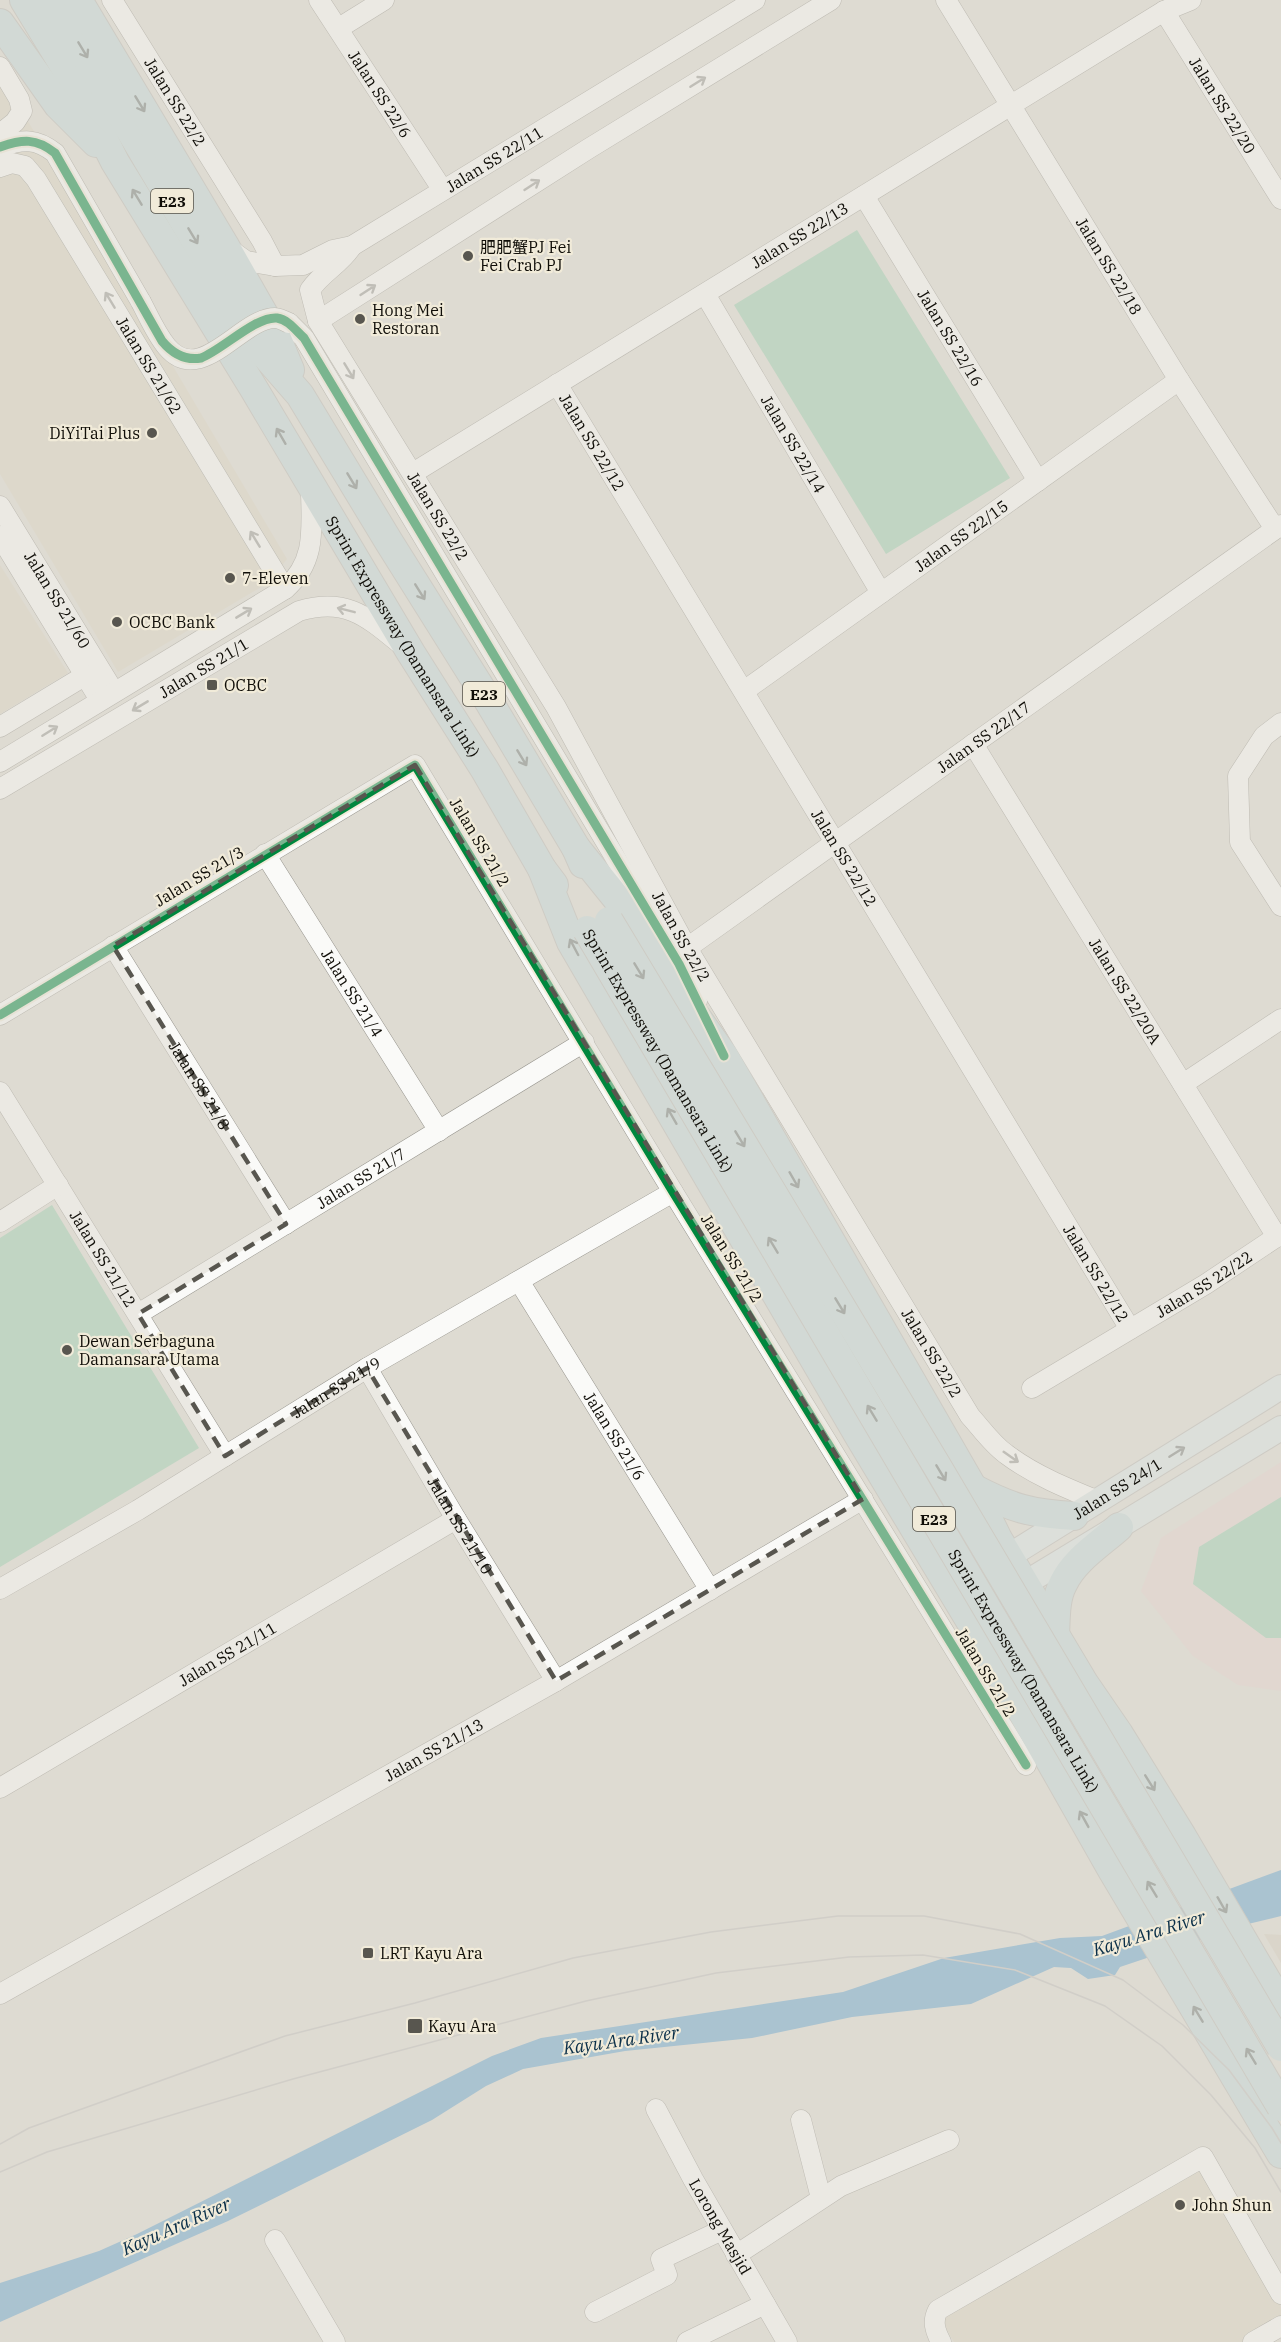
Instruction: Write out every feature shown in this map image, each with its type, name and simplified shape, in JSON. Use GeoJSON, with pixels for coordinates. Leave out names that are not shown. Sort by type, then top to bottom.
{"type":"FeatureCollection","features":[{"type":"Feature","properties":{"kind":"highway","name":"Sprint Expressway (Damansara Link)"},"geometry":{"type":"LineString","coordinates":[[24,0],[80,92],[115,162],[411,653],[485,770],[542,869],[598,926],[937,1466],[1281,2047]]}},
{"type":"Feature","properties":{"kind":"highway","name":"Sprint Expressway (Damansara Link)"},"geometry":{"type":"LineString","coordinates":[[53,0],[259,348],[300,395],[485,695],[576,848],[598,926],[1281,2107]]}},
{"type":"Feature","properties":{"kind":"highway"},"geometry":{"type":"LineString","coordinates":[[78,0],[225,246],[274,334],[300,395]]}},
{"type":"Feature","properties":{"kind":"highway"},"geometry":{"type":"LineString","coordinates":[[0,23],[58,105],[115,162]]}},
{"type":"Feature","properties":{"kind":"highway"},"geometry":{"type":"LineString","coordinates":[[576,848],[626,910],[664,971],[724,1056],[973,1488],[1025,1584],[1084,1683],[1119,1734],[1182,1836],[1281,2004]]}},
{"type":"Feature","properties":{"kind":"highway"},"geometry":{"type":"LineString","coordinates":[[542,869],[571,942],[860,1438],[969,1618],[1112,1870],[1281,2154]]}},
{"type":"Feature","properties":{"kind":"highway"},"geometry":{"type":"LineString","coordinates":[[860,1438],[877,1455],[888,1461],[898,1462],[912,1458],[926,1441],[922,1400]]}},
{"type":"Feature","properties":{"kind":"highway"},"geometry":{"type":"LineString","coordinates":[[973,1488],[1018,1510],[1044,1515],[1074,1516]]}},
{"type":"Feature","properties":{"kind":"highway"},"geometry":{"type":"LineString","coordinates":[[1055,1635],[1057,1603],[1062,1584],[1074,1566],[1119,1527]]}},
{"type":"Feature","properties":{"kind":"highway"},"geometry":{"type":"LineString","coordinates":[[1018,1703],[1018,1689],[1024,1678],[1034,1668],[1047,1666],[1060,1668],[1073,1674],[1084,1683]]}},
{"type":"Feature","properties":{"kind":"main road","name":"Jalan SS 24/1"},"geometry":{"type":"LineString","coordinates":[[952,1591],[1281,1387]]}},
{"type":"Feature","properties":{"kind":"main road","name":"Jalan SS 24/1"},"geometry":{"type":"LineString","coordinates":[[969,1618],[1281,1428]]}},
{"type":"Feature","properties":{"kind":"street","name":"Jalan SS 22/2"},"geometry":{"type":"LineString","coordinates":[[112,0],[262,241],[275,266]]}},
{"type":"Feature","properties":{"kind":"street","name":"Jalan SS 22/6"},"geometry":{"type":"LineString","coordinates":[[319,0],[442,189]]}},
{"type":"Feature","properties":{"kind":"street"},"geometry":{"type":"LineString","coordinates":[[339,28],[384,0]]}},
{"type":"Feature","properties":{"kind":"street","name":"Jalan SS 22/11"},"geometry":{"type":"LineString","coordinates":[[225,246],[246,261],[275,266],[303,264],[333,250],[352,246],[755,0]]}},
{"type":"Feature","properties":{"kind":"street"},"geometry":{"type":"LineString","coordinates":[[318,321],[598,143],[831,0]]}},
{"type":"Feature","properties":{"kind":"street","name":"Jalan SS 22/18"},"geometry":{"type":"LineString","coordinates":[[946,0],[1179,380],[1278,527]]}},
{"type":"Feature","properties":{"kind":"street","name":"Jalan SS 22/13"},"geometry":{"type":"LineString","coordinates":[[413,473],[1164,11],[1191,0]]}},
{"type":"Feature","properties":{"kind":"street","name":"Jalan SS 22/20"},"geometry":{"type":"LineString","coordinates":[[1164,11],[1281,199]]}},
{"type":"Feature","properties":{"kind":"street"},"geometry":{"type":"LineString","coordinates":[[0,67],[19,99],[22,111],[15,122],[1,133]]}},
{"type":"Feature","properties":{"kind":"street"},"geometry":{"type":"LineString","coordinates":[[1,133],[26,141],[42,143],[55,153],[167,347],[175,353],[189,359],[207,356],[261,322],[276,318],[289,323],[304,338],[679,964],[724,1056]]}},
{"type":"Feature","properties":{"kind":"street","name":"Jalan SS 21/62"},"geometry":{"type":"LineString","coordinates":[[0,166],[12,164],[25,166],[36,178],[285,589]]}},
{"type":"Feature","properties":{"kind":"street","name":"Jalan SS 22/16"},"geometry":{"type":"LineString","coordinates":[[864,196],[1038,481]]}},
{"type":"Feature","properties":{"kind":"street","name":"Jalan SS 22/2"},"geometry":{"type":"LineString","coordinates":[[352,246],[345,256],[320,275],[310,290],[318,321],[556,707],[687,948],[970,1416],[1004,1452],[1023,1465],[1067,1489],[1098,1501]]}},
{"type":"Feature","properties":{"kind":"street","name":"Jalan SS 22/14"},"geometry":{"type":"LineString","coordinates":[[705,294],[881,593]]}},
{"type":"Feature","properties":{"kind":"street","name":"Jalan SS 22/15"},"geometry":{"type":"LineString","coordinates":[[744,691],[1179,380]]}},
{"type":"Feature","properties":{"kind":"street","name":"Jalan SS 22/12"},"geometry":{"type":"LineString","coordinates":[[557,384],[1130,1329]]}},
{"type":"Feature","properties":{"kind":"street","name":"Jalan SS 21/1"},"geometry":{"type":"LineString","coordinates":[[0,762],[285,589],[299,577],[311,545],[311,486]]}},
{"type":"Feature","properties":{"kind":"street","name":"Jalan SS 21/60"},"geometry":{"type":"LineString","coordinates":[[0,506],[107,696]]}},
{"type":"Feature","properties":{"kind":"street","name":"Jalan SS 22/17"},"geometry":{"type":"LineString","coordinates":[[687,948],[1278,527]]}},
{"type":"Feature","properties":{"kind":"street","name":"Jalan SS 21/60"},"geometry":{"type":"LineString","coordinates":[[0,536],[86,675],[107,696]]}},
{"type":"Feature","properties":{"kind":"street","name":"Jalan SS 21/1"},"geometry":{"type":"LineString","coordinates":[[0,789],[299,611],[320,605],[351,610],[369,619],[411,653]]}},
{"type":"Feature","properties":{"kind":"street"},"geometry":{"type":"LineString","coordinates":[[0,727],[86,675]]}},
{"type":"Feature","properties":{"kind":"street"},"geometry":{"type":"LineString","coordinates":[[1281,723],[1264,736],[1239,776],[1240,842],[1281,906]]}},
{"type":"Feature","properties":{"kind":"street","name":"Jalan SS 22/20A"},"geometry":{"type":"LineString","coordinates":[[973,744],[1279,1236]]}},
{"type":"Feature","properties":{"kind":"street","name":"Jalan SS 21/3"},"geometry":{"type":"LineString","coordinates":[[0,1015],[415,765]]}},
{"type":"Feature","properties":{"kind":"street","name":"Jalan SS 21/2"},"geometry":{"type":"LineString","coordinates":[[415,765],[673,1192],[1026,1765]]}},
{"type":"Feature","properties":{"kind":"street","name":"Jalan SS 21/4"},"geometry":{"type":"LineString","coordinates":[[265,854],[439,1131]]}},
{"type":"Feature","properties":{"kind":"street","name":"Jalan SS 21/8"},"geometry":{"type":"LineString","coordinates":[[113,946],[286,1224]]}},
{"type":"Feature","properties":{"kind":"street"},"geometry":{"type":"LineString","coordinates":[[1183,1084],[1281,1019]]}},
{"type":"Feature","properties":{"kind":"street","name":"Jalan SS 21/7"},"geometry":{"type":"LineString","coordinates":[[138,1314],[584,1042]]}},
{"type":"Feature","properties":{"kind":"street","name":"Jalan SS 21/12"},"geometry":{"type":"LineString","coordinates":[[0,1092],[225,1456]]}},
{"type":"Feature","properties":{"kind":"street"},"geometry":{"type":"LineString","coordinates":[[0,1222],[58,1185]]}},
{"type":"Feature","properties":{"kind":"street","name":"Jalan SS 21/9"},"geometry":{"type":"LineString","coordinates":[[0,1589],[138,1510],[367,1368],[673,1192]]}},
{"type":"Feature","properties":{"kind":"street","name":"Jalan SS 22/22"},"geometry":{"type":"LineString","coordinates":[[1032,1388],[1206,1284],[1279,1236]]}},
{"type":"Feature","properties":{"kind":"street","name":"Jalan SS 21/6"},"geometry":{"type":"LineString","coordinates":[[519,1281],[710,1590]]}},
{"type":"Feature","properties":{"kind":"street","name":"Jalan SS 21/10"},"geometry":{"type":"LineString","coordinates":[[367,1368],[456,1519],[556,1681]]}},
{"type":"Feature","properties":{"kind":"street","name":"Jalan SS 21/13"},"geometry":{"type":"LineString","coordinates":[[0,1994],[556,1681],[864,1499]]}},
{"type":"Feature","properties":{"kind":"street","name":"Jalan SS 21/11"},"geometry":{"type":"LineString","coordinates":[[0,1788],[456,1519]]}},
{"type":"Feature","properties":{"kind":"street","name":"Lorong Masjid"},"geometry":{"type":"LineString","coordinates":[[656,2109],[736,2255],[787,2342]]}},
{"type":"Feature","properties":{"kind":"street"},"geometry":{"type":"LineString","coordinates":[[801,2120],[821,2198]]}},
{"type":"Feature","properties":{"kind":"street"},"geometry":{"type":"LineString","coordinates":[[736,2255],[841,2186],[949,2140]]}},
{"type":"Feature","properties":{"kind":"street"},"geometry":{"type":"LineString","coordinates":[[941,2342],[936,2332],[934,2318],[938,2310],[1203,2157],[1281,2294]]}},
{"type":"Feature","properties":{"kind":"street"},"geometry":{"type":"LineString","coordinates":[[595,2312],[667,2275],[661,2259],[722,2230]]}},
{"type":"Feature","properties":{"kind":"street"},"geometry":{"type":"LineString","coordinates":[[275,2240],[335,2342]]}},
{"type":"Feature","properties":{"kind":"street"},"geometry":{"type":"LineString","coordinates":[[687,2342],[765,2304]]}},
{"type":"Feature","properties":{"kind":"street"},"geometry":{"type":"LineString","coordinates":[[1253,2342],[1281,2326]]}},
{"type":"Feature","properties":{"kind":"highlighted area"},"geometry":{"type":"Polygon","coordinates":[[[415,765],[863,1499],[556,1681],[367,1368],[225,1456],[138,1314],[286,1224],[113,946],[415,765]]]}},
{"type":"Feature","properties":{"kind":"shaded area"},"geometry":{"type":"Polygon","coordinates":[[[0,74],[287,559],[268,583],[118,672],[0,474],[0,74]]]}},
{"type":"Feature","properties":{"kind":"shaded area"},"geometry":{"type":"Polygon","coordinates":[[[0,565],[68,673],[0,714],[0,565]]]}},
{"type":"Feature","properties":{"kind":"shaded area"},"geometry":{"type":"Polygon","coordinates":[[[1281,1462],[1281,1691],[1238,1685],[1193,1656],[1141,1591],[1161,1538],[1281,1462]]]}},
{"type":"Feature","properties":{"kind":"shaded area"},"geometry":{"type":"Polygon","coordinates":[[[1264,1934],[1281,1935],[1281,1963],[1264,1934]]]}},
{"type":"Feature","properties":{"kind":"shaded area"},"geometry":{"type":"Polygon","coordinates":[[[1194,2154],[1281,2307],[1281,2337],[1272,2342],[954,2342],[932,2305],[1194,2154]]]}},
{"type":"Feature","properties":{"kind":"green space"},"geometry":{"type":"Polygon","coordinates":[[[857,230],[1010,478],[886,554],[734,305],[857,230]]]}},
{"type":"Feature","properties":{"kind":"green space"},"geometry":{"type":"Polygon","coordinates":[[[52,1205],[199,1448],[0,1567],[0,1238],[52,1205]]]}},
{"type":"Feature","properties":{"kind":"green space"},"geometry":{"type":"Polygon","coordinates":[[[1281,1497],[1281,1638],[1266,1638],[1193,1584],[1199,1547],[1281,1497]]]}},
{"type":"Feature","properties":{"kind":"water","name":"Kayu Ara River"},"geometry":{"type":"Polygon","coordinates":[[[1281,1870],[1281,1916],[1248,1924],[1120,1967],[1115,1975],[1088,1979],[1071,1968],[1054,1967],[971,2004],[852,2017],[752,2038],[625,2051],[523,2069],[486,2086],[432,2120],[228,2221],[0,2322],[0,2283],[99,2251],[137,2234],[492,2056],[541,2038],[843,1992],[944,1958],[1060,1938],[1102,1936],[1281,1870]]]}},
{"type":"Feature","properties":{"kind":"tram line"},"geometry":{"type":"LineString","coordinates":[[0,2144],[29,2128],[285,2036],[415,2003],[573,1958],[711,1932],[838,1916],[924,1916],[1020,1934],[1123,1980],[1183,2025],[1229,2070],[1281,2143]]}},
{"type":"Feature","properties":{"kind":"tram line"},"geometry":{"type":"LineString","coordinates":[[0,2172],[47,2152],[293,2079],[586,2001],[716,1973],[849,1957],[923,1955],[1015,1970],[1105,2006],[1162,2046],[1211,2095],[1255,2148],[1281,2192]]}},
{"type":"Feature","properties":{"kind":"cycle path"},"geometry":{"type":"LineString","coordinates":[[0,147],[29,141],[42,145],[55,153],[162,341],[174,352],[184,357],[201,358],[259,322],[277,318],[292,326],[304,338],[679,964],[724,1056]]}},
{"type":"Feature","properties":{"kind":"cycle path"},"geometry":{"type":"LineString","coordinates":[[0,1015],[415,765],[673,1192],[1026,1765]]}},
{"type":"Feature","properties":{"kind":"place","name":"肥肥蟹PJ Fei Fei Crab PJ"},"geometry":{"type":"Point","coordinates":[468,256]}},
{"type":"Feature","properties":{"kind":"place","name":"Hong Mei Restoran"},"geometry":{"type":"Point","coordinates":[360,319]}},
{"type":"Feature","properties":{"kind":"place","name":"DiYiTai Plus"},"geometry":{"type":"Point","coordinates":[152,433]}},
{"type":"Feature","properties":{"kind":"place","name":"7-Eleven"},"geometry":{"type":"Point","coordinates":[230,578]}},
{"type":"Feature","properties":{"kind":"place","name":"OCBC Bank"},"geometry":{"type":"Point","coordinates":[117,622]}},
{"type":"Feature","properties":{"kind":"place","name":"OCBC"},"geometry":{"type":"Point","coordinates":[212,685]}},
{"type":"Feature","properties":{"kind":"place","name":"Dewan Serbaguna Damansara Utama"},"geometry":{"type":"Point","coordinates":[67,1350]}},
{"type":"Feature","properties":{"kind":"place","name":"LRT Kayu Ara"},"geometry":{"type":"Point","coordinates":[368,1953]}},
{"type":"Feature","properties":{"kind":"place","name":"Kayu Ara"},"geometry":{"type":"Point","coordinates":[415,2026]}},
{"type":"Feature","properties":{"kind":"place","name":"John Shun"},"geometry":{"type":"Point","coordinates":[1180,2205]}}]}
